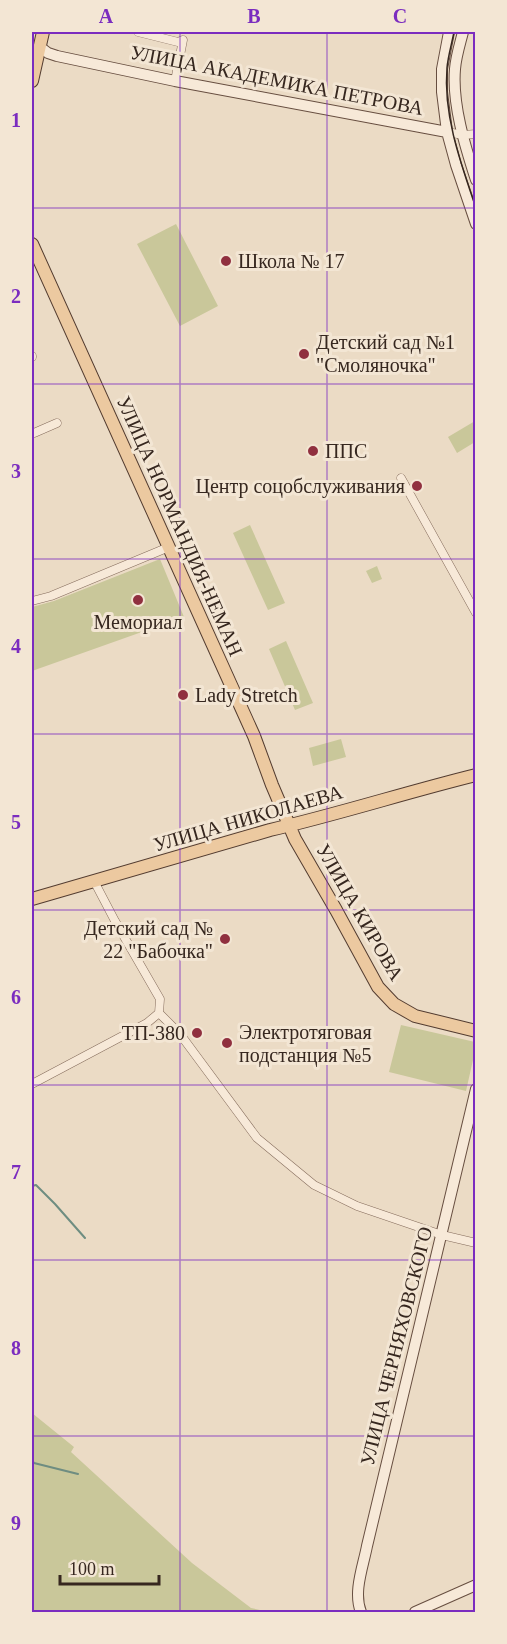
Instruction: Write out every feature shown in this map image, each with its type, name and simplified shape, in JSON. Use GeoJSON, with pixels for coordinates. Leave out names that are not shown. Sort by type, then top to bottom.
{"type":"FeatureCollection","features":[{"type":"Feature","properties":{"kind":"main road"},"geometry":{"type":"LineString","coordinates":[[32,81],[36,44],[44,32]]}},
{"type":"Feature","properties":{"kind":"main road","name":"УЛИЦА НОРМАНДИЯ-НЕМАН"},"geometry":{"type":"LineString","coordinates":[[32,244],[254,736],[289,826]]}},
{"type":"Feature","properties":{"kind":"main road","name":"УЛИЦА НИКОЛАЕВА"},"geometry":{"type":"LineString","coordinates":[[32,899],[270,830],[476,775]]}},
{"type":"Feature","properties":{"kind":"main road","name":"УЛИЦА КИРОВА"},"geometry":{"type":"LineString","coordinates":[[289,826],[378,987],[394,1004],[415,1016],[476,1031]]}},
{"type":"Feature","properties":{"kind":"street"},"geometry":{"type":"LineString","coordinates":[[138,32],[178,42],[183,40],[175,81]]}},
{"type":"Feature","properties":{"kind":"street"},"geometry":{"type":"LineString","coordinates":[[449,32],[442,69],[442,92],[447,132],[476,224]]}},
{"type":"Feature","properties":{"kind":"street"},"geometry":{"type":"LineString","coordinates":[[463,32],[455,68],[456,92],[463,135],[476,180]]}},
{"type":"Feature","properties":{"kind":"street","name":"УЛИЦА АКАДЕМИКА ПЕТРОВА"},"geometry":{"type":"LineString","coordinates":[[36,44],[48,53],[57,56],[175,81],[447,132]]}},
{"type":"Feature","properties":{"kind":"street"},"geometry":{"type":"LineString","coordinates":[[447,132],[463,135],[476,134]]}},
{"type":"Feature","properties":{"kind":"street"},"geometry":{"type":"LineString","coordinates":[[34,433],[57,423]]}},
{"type":"Feature","properties":{"kind":"street"},"geometry":{"type":"LineString","coordinates":[[400,478],[476,613]]}},
{"type":"Feature","properties":{"kind":"street"},"geometry":{"type":"LineString","coordinates":[[32,601],[51,596],[169,547]]}},
{"type":"Feature","properties":{"kind":"street"},"geometry":{"type":"LineString","coordinates":[[32,1084],[147,1023],[159,1013],[160,999],[94,881]]}},
{"type":"Feature","properties":{"kind":"street"},"geometry":{"type":"LineString","coordinates":[[159,1013],[180,1034],[257,1138],[314,1185],[357,1206],[442,1235],[476,1243]]}},
{"type":"Feature","properties":{"kind":"street","name":"УЛИЦА ЧЕРНЯХОВСКОГО"},"geometry":{"type":"LineString","coordinates":[[361,1612],[357,1603],[358,1590],[367,1546],[476,1089]]}},
{"type":"Feature","properties":{"kind":"street"},"geometry":{"type":"LineString","coordinates":[[415,1612],[476,1585]]}},
{"type":"Feature","properties":{"kind":"shaded area"},"geometry":{"type":"Polygon","coordinates":[[[176,224],[218,306],[180,326],[137,244],[176,224]]]}},
{"type":"Feature","properties":{"kind":"shaded area"},"geometry":{"type":"Polygon","coordinates":[[[475,421],[475,442],[457,453],[448,437],[475,421]]]}},
{"type":"Feature","properties":{"kind":"shaded area"},"geometry":{"type":"Polygon","coordinates":[[[250,525],[285,603],[268,610],[233,533],[250,525]]]}},
{"type":"Feature","properties":{"kind":"shaded area"},"geometry":{"type":"Polygon","coordinates":[[[160,559],[184,617],[32,671],[32,607],[54,601],[160,559]]]}},
{"type":"Feature","properties":{"kind":"shaded area"},"geometry":{"type":"Polygon","coordinates":[[[377,566],[382,579],[372,583],[366,571],[377,566]]]}},
{"type":"Feature","properties":{"kind":"shaded area"},"geometry":{"type":"Polygon","coordinates":[[[286,641],[313,703],[295,710],[269,649],[286,641]]]}},
{"type":"Feature","properties":{"kind":"shaded area"},"geometry":{"type":"Polygon","coordinates":[[[341,739],[346,757],[313,766],[309,748],[341,739]]]}},
{"type":"Feature","properties":{"kind":"shaded area"},"geometry":{"type":"Polygon","coordinates":[[[401,1025],[475,1042],[466,1091],[389,1072],[401,1025]]]}},
{"type":"Feature","properties":{"kind":"shaded area"},"geometry":{"type":"Polygon","coordinates":[[[32,1413],[74,1447],[71,1452],[192,1563],[251,1608],[269,1612],[32,1612],[32,1413]]]}},
{"type":"Feature","properties":{"kind":"waterway"},"geometry":{"type":"LineString","coordinates":[[32,1186],[36,1185],[85,1238]]}},
{"type":"Feature","properties":{"kind":"waterway"},"geometry":{"type":"LineString","coordinates":[[32,1460],[34,1463],[78,1474]]}},
{"type":"Feature","properties":{"kind":"tram line"},"geometry":{"type":"LineString","coordinates":[[454,32],[446,86],[450,121],[476,208]]}},
{"type":"Feature","properties":{"kind":"place","name":"Школа № 17"},"geometry":{"type":"Point","coordinates":[226,261]}},
{"type":"Feature","properties":{"kind":"place","name":"Детский сад №1 \"Смоляночка\""},"geometry":{"type":"Point","coordinates":[304,354]}},
{"type":"Feature","properties":{"kind":"place","name":"ППС"},"geometry":{"type":"Point","coordinates":[313,451]}},
{"type":"Feature","properties":{"kind":"place","name":"Центр соцобслуживания"},"geometry":{"type":"Point","coordinates":[417,486]}},
{"type":"Feature","properties":{"kind":"place","name":"Мемориал"},"geometry":{"type":"Point","coordinates":[138,600]}},
{"type":"Feature","properties":{"kind":"place","name":"Lady Stretch"},"geometry":{"type":"Point","coordinates":[183,695]}},
{"type":"Feature","properties":{"kind":"place","name":"Детский сад № 22 \"Бабочка\""},"geometry":{"type":"Point","coordinates":[225,939]}},
{"type":"Feature","properties":{"kind":"place","name":"ТП-380"},"geometry":{"type":"Point","coordinates":[197,1033]}},
{"type":"Feature","properties":{"kind":"place","name":"Электротяговая подстанция №5"},"geometry":{"type":"Point","coordinates":[227,1043]}}]}
